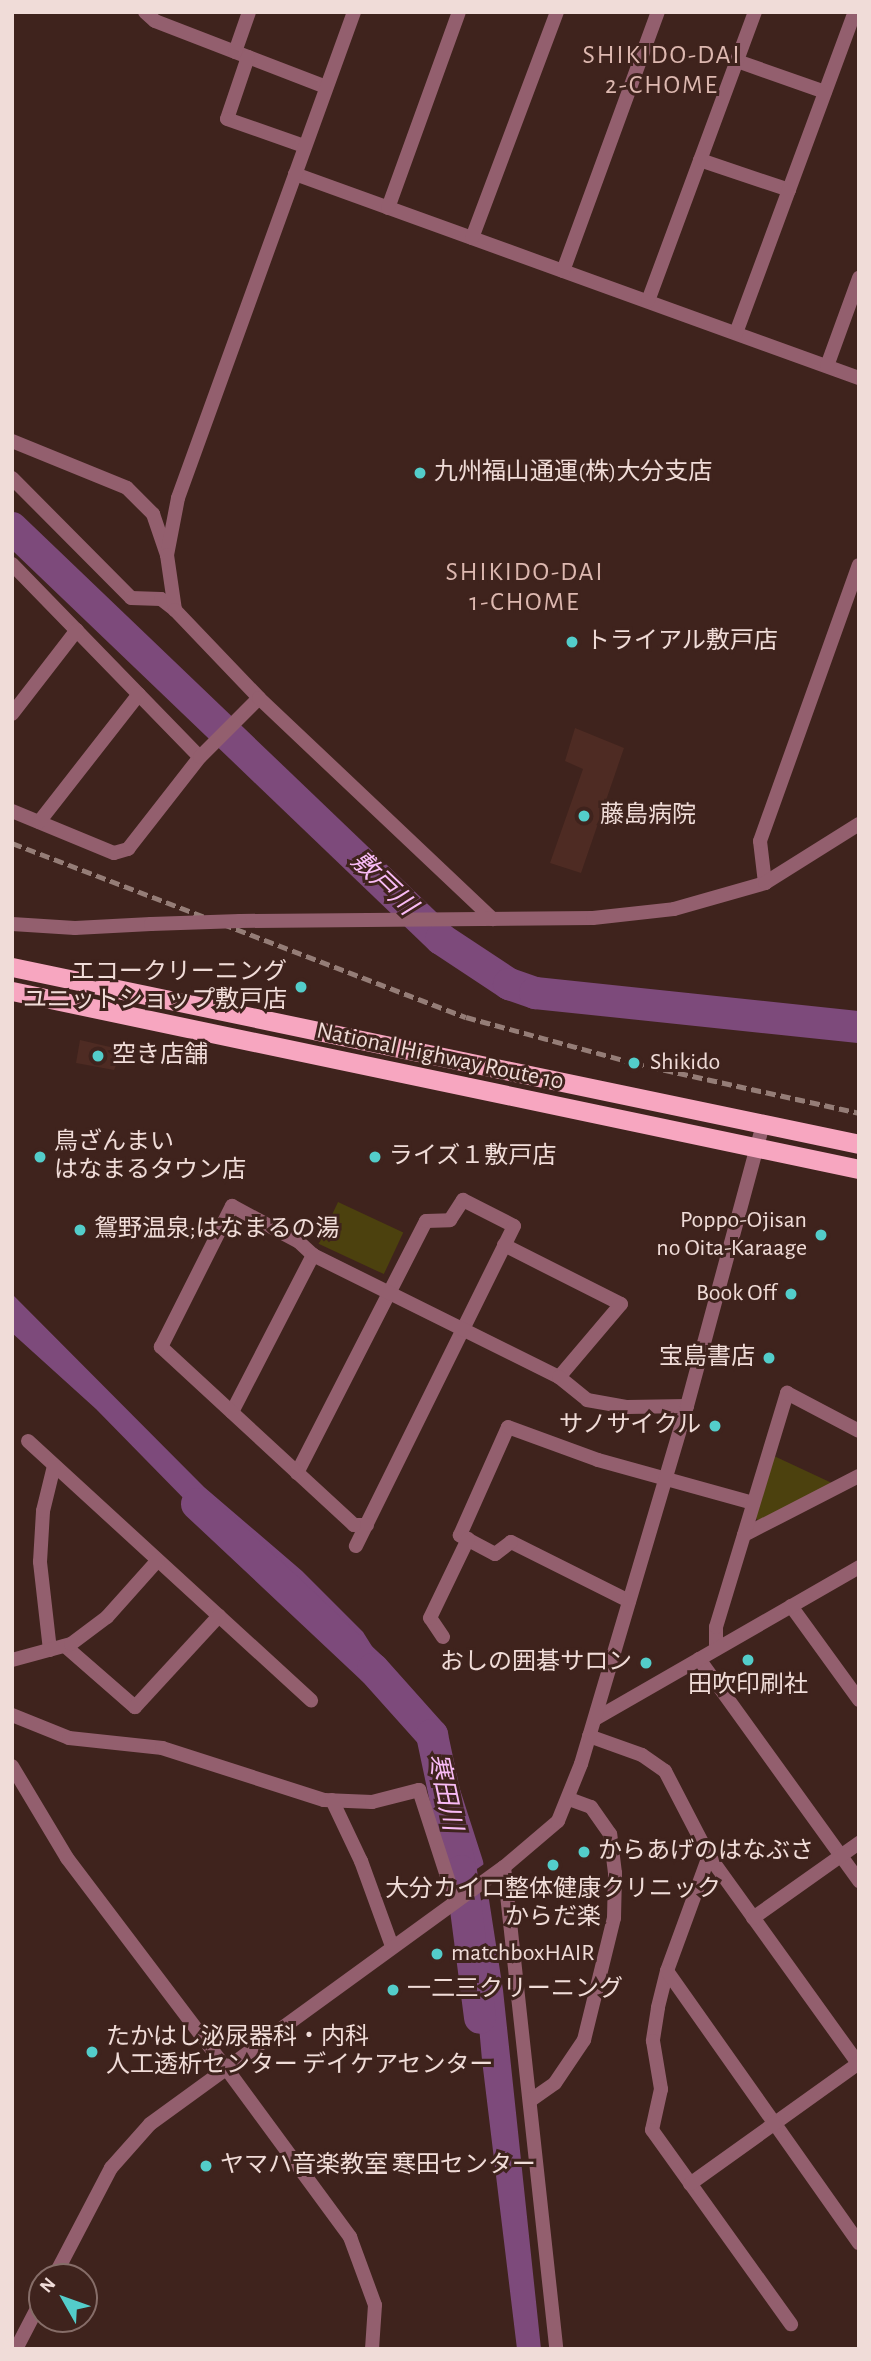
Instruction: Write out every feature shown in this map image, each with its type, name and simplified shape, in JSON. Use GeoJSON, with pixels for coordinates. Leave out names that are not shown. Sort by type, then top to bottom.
{"type":"FeatureCollection","features":[{"type":"Feature","properties":{"kind":"highway","name":"National Highway Route 10"},"geometry":{"type":"LineString","coordinates":[[12,967],[859,1144]]}},
{"type":"Feature","properties":{"kind":"highway","name":"National Highway Route 10"},"geometry":{"type":"LineString","coordinates":[[12,991],[859,1169]]}},
{"type":"Feature","properties":{"kind":"street"},"geometry":{"type":"LineString","coordinates":[[249,12],[227,119],[304,146]]}},
{"type":"Feature","properties":{"kind":"street"},"geometry":{"type":"LineString","coordinates":[[167,555],[178,498],[354,12]]}},
{"type":"Feature","properties":{"kind":"street"},"geometry":{"type":"LineString","coordinates":[[388,208],[459,12]]}},
{"type":"Feature","properties":{"kind":"street"},"geometry":{"type":"LineString","coordinates":[[472,238],[556,12]]}},
{"type":"Feature","properties":{"kind":"street"},"geometry":{"type":"LineString","coordinates":[[564,271],[658,12]]}},
{"type":"Feature","properties":{"kind":"street"},"geometry":{"type":"LineString","coordinates":[[648,301],[755,12]]}},
{"type":"Feature","properties":{"kind":"street"},"geometry":{"type":"LineString","coordinates":[[145,13],[242,55],[326,87]]}},
{"type":"Feature","properties":{"kind":"street"},"geometry":{"type":"LineString","coordinates":[[736,333],[851,16]]}},
{"type":"Feature","properties":{"kind":"street"},"geometry":{"type":"LineString","coordinates":[[737,61],[825,92]]}},
{"type":"Feature","properties":{"kind":"street"},"geometry":{"type":"LineString","coordinates":[[700,160],[789,190]]}},
{"type":"Feature","properties":{"kind":"street"},"geometry":{"type":"LineString","coordinates":[[295,174],[859,377]]}},
{"type":"Feature","properties":{"kind":"street"},"geometry":{"type":"LineString","coordinates":[[827,366],[859,278]]}},
{"type":"Feature","properties":{"kind":"street"},"geometry":{"type":"LineString","coordinates":[[12,441],[127,488],[153,514],[167,555],[175,610]]}},
{"type":"Feature","properties":{"kind":"street"},"geometry":{"type":"LineString","coordinates":[[12,478],[131,598],[161,599],[175,610],[259,698],[493,919]]}},
{"type":"Feature","properties":{"kind":"street"},"geometry":{"type":"LineString","coordinates":[[765,883],[760,841],[859,565]]}},
{"type":"Feature","properties":{"kind":"street"},"geometry":{"type":"LineString","coordinates":[[14,569],[200,757]]}},
{"type":"Feature","properties":{"kind":"street"},"geometry":{"type":"LineString","coordinates":[[12,714],[77,631]]}},
{"type":"Feature","properties":{"kind":"street"},"geometry":{"type":"LineString","coordinates":[[39,822],[139,694]]}},
{"type":"Feature","properties":{"kind":"street"},"geometry":{"type":"LineString","coordinates":[[12,811],[114,853],[128,849],[200,757],[259,698]]}},
{"type":"Feature","properties":{"kind":"street"},"geometry":{"type":"LineString","coordinates":[[12,924],[75,928],[240,921],[593,918],[674,909],[765,883],[859,824]]}},
{"type":"Feature","properties":{"kind":"street"},"geometry":{"type":"LineString","coordinates":[[61,2263],[101,2185],[126,2148],[150,2124],[500,1870],[548,1832],[569,1799],[688,1406],[763,1124]]}},
{"type":"Feature","properties":{"kind":"street"},"geometry":{"type":"LineString","coordinates":[[297,1472],[426,1221],[450,1220],[463,1200],[513,1226],[356,1546]]}},
{"type":"Feature","properties":{"kind":"street"},"geometry":{"type":"LineString","coordinates":[[367,1525],[354,1525],[161,1347],[232,1206],[299,1242],[313,1255],[559,1377],[578,1396],[599,1404],[688,1406]]}},
{"type":"Feature","properties":{"kind":"street"},"geometry":{"type":"LineString","coordinates":[[504,1245],[621,1304],[559,1377]]}},
{"type":"Feature","properties":{"kind":"street"},"geometry":{"type":"LineString","coordinates":[[232,1412],[313,1255]]}},
{"type":"Feature","properties":{"kind":"street"},"geometry":{"type":"LineString","coordinates":[[716,1649],[716,1627],[787,1393],[859,1431]]}},
{"type":"Feature","properties":{"kind":"street"},"geometry":{"type":"LineString","coordinates":[[629,1601],[511,1542],[495,1554],[460,1535],[508,1427],[598,1460],[753,1503]]}},
{"type":"Feature","properties":{"kind":"street"},"geometry":{"type":"LineString","coordinates":[[28,1441],[311,1700]]}},
{"type":"Feature","properties":{"kind":"street"},"geometry":{"type":"LineString","coordinates":[[54,1466],[43,1511],[40,1562],[58,1648],[135,1707],[219,1616]]}},
{"type":"Feature","properties":{"kind":"street"},"geometry":{"type":"LineString","coordinates":[[744,1535],[859,1476]]}},
{"type":"Feature","properties":{"kind":"street"},"geometry":{"type":"LineString","coordinates":[[443,1637],[429,1618],[468,1539]]}},
{"type":"Feature","properties":{"kind":"street"},"geometry":{"type":"LineString","coordinates":[[12,1660],[58,1648],[107,1617],[158,1560]]}},
{"type":"Feature","properties":{"kind":"street"},"geometry":{"type":"LineString","coordinates":[[594,1719],[859,1567]]}},
{"type":"Feature","properties":{"kind":"street"},"geometry":{"type":"LineString","coordinates":[[791,1606],[859,1700]]}},
{"type":"Feature","properties":{"kind":"street"},"geometry":{"type":"LineString","coordinates":[[699,1659],[859,1881]]}},
{"type":"Feature","properties":{"kind":"street"},"geometry":{"type":"LineString","coordinates":[[12,1715],[69,1738],[162,1748],[247,1777],[332,1800],[372,1802],[419,1790],[454,1901]]}},
{"type":"Feature","properties":{"kind":"street"},"geometry":{"type":"LineString","coordinates":[[589,1736],[658,1764],[675,1785],[709,1856],[858,2064],[690,2184]]}},
{"type":"Feature","properties":{"kind":"street"},"geometry":{"type":"LineString","coordinates":[[12,1766],[67,1858],[350,2237],[373,2297],[372,2349]]}},
{"type":"Feature","properties":{"kind":"street"},"geometry":{"type":"LineString","coordinates":[[531,2100],[555,2084],[584,2040],[614,1918],[615,1873],[610,1834],[591,1807],[569,1799]]}},
{"type":"Feature","properties":{"kind":"street"},"geometry":{"type":"LineString","coordinates":[[332,1800],[361,1861],[392,1946]]}},
{"type":"Feature","properties":{"kind":"street"},"geometry":{"type":"LineString","coordinates":[[753,1918],[859,1843]]}},
{"type":"Feature","properties":{"kind":"street"},"geometry":{"type":"LineString","coordinates":[[709,1856],[667,1972],[653,2041],[661,2090],[652,2130],[791,2324]]}},
{"type":"Feature","properties":{"kind":"street"},"geometry":{"type":"LineString","coordinates":[[500,1870],[531,2100],[556,2349]]}},
{"type":"Feature","properties":{"kind":"street"},"geometry":{"type":"LineString","coordinates":[[667,1972],[859,2243]]}},
{"type":"Feature","properties":{"kind":"street"},"geometry":{"type":"LineString","coordinates":[[16,2349],[28,2326]]}},
{"type":"Feature","properties":{"kind":"shaded area","name":"藤島病院"},"geometry":{"type":"Polygon","coordinates":[[[575,728],[624,748],[581,873],[550,863],[583,769],[565,761],[575,728]]]}},
{"type":"Feature","properties":{"kind":"shaded area","name":"空き店舗"},"geometry":{"type":"Polygon","coordinates":[[[80,1040],[123,1050],[114,1070],[76,1063],[80,1040]]]}},
{"type":"Feature","properties":{"kind":"shaded area"},"geometry":{"type":"Polygon","coordinates":[[[338,1202],[403,1232],[384,1274],[319,1244],[338,1202]]]}},
{"type":"Feature","properties":{"kind":"shaded area"},"geometry":{"type":"Polygon","coordinates":[[[12,1294],[204,1487],[302,1571],[363,1632],[400,1691],[448,1752],[483,1861],[503,1990],[541,2349],[517,2349],[482,2060],[460,1813],[441,1755],[356,1640],[328,1611],[272,1557],[212,1524],[192,1507],[96,1409],[12,1333],[12,1294]]]}},
{"type":"Feature","properties":{"kind":"shaded area"},"geometry":{"type":"Polygon","coordinates":[[[774,1456],[834,1484],[759,1522],[755,1517],[774,1456]]]}},
{"type":"Feature","properties":{"kind":"pier"},"geometry":{"type":"Polygon","coordinates":[[[487,1862],[492,1893],[466,1911],[461,1880],[487,1862]]]}},
{"type":"Feature","properties":{"kind":"waterway","name":"敷戸川"},"geometry":{"type":"LineString","coordinates":[[12,528],[441,939],[509,984],[535,993],[859,1027]]}},
{"type":"Feature","properties":{"kind":"waterway","name":"寒田川"},"geometry":{"type":"LineString","coordinates":[[197,1504],[373,1669],[432,1735],[461,1871],[480,2018]]}},
{"type":"Feature","properties":{"kind":"railway"},"geometry":{"type":"LineString","coordinates":[[12,843],[466,1017],[634,1063],[859,1113]]}},
{"type":"Feature","properties":{"kind":"place","name":"九州福山通運(株)大分支店"},"geometry":{"type":"Point","coordinates":[420,473]}},
{"type":"Feature","properties":{"kind":"place","name":"トライアル敷戸店"},"geometry":{"type":"Point","coordinates":[572,642]}},
{"type":"Feature","properties":{"kind":"place","name":"藤島病院"},"geometry":{"type":"Point","coordinates":[584,816]}},
{"type":"Feature","properties":{"kind":"place","name":"エコークリーニング ユニットショップ敷戸店"},"geometry":{"type":"Point","coordinates":[301,987]}},
{"type":"Feature","properties":{"kind":"place","name":"空き店舗"},"geometry":{"type":"Point","coordinates":[98,1056]}},
{"type":"Feature","properties":{"kind":"place","name":"Shikido"},"geometry":{"type":"Point","coordinates":[634,1063]}},
{"type":"Feature","properties":{"kind":"place","name":"鳥ざんまい はなまるタウン店"},"geometry":{"type":"Point","coordinates":[40,1157]}},
{"type":"Feature","properties":{"kind":"place","name":"ライズ１敷戸店"},"geometry":{"type":"Point","coordinates":[375,1157]}},
{"type":"Feature","properties":{"kind":"place","name":"鴛野温泉;はなまるの湯"},"geometry":{"type":"Point","coordinates":[80,1230]}},
{"type":"Feature","properties":{"kind":"place","name":"Poppo-Ojisan no Oita-Karaage"},"geometry":{"type":"Point","coordinates":[821,1235]}},
{"type":"Feature","properties":{"kind":"place","name":"Book Off"},"geometry":{"type":"Point","coordinates":[791,1294]}},
{"type":"Feature","properties":{"kind":"place","name":"宝島書店"},"geometry":{"type":"Point","coordinates":[769,1358]}},
{"type":"Feature","properties":{"kind":"place","name":"サノサイクル"},"geometry":{"type":"Point","coordinates":[715,1426]}},
{"type":"Feature","properties":{"kind":"place","name":"田吹印刷社"},"geometry":{"type":"Point","coordinates":[748,1660]}},
{"type":"Feature","properties":{"kind":"place","name":"おしの囲碁サロン"},"geometry":{"type":"Point","coordinates":[646,1663]}},
{"type":"Feature","properties":{"kind":"place","name":"からあげのはなぶさ"},"geometry":{"type":"Point","coordinates":[584,1852]}},
{"type":"Feature","properties":{"kind":"place","name":"大分カイロ整体健康クリニック からだ楽"},"geometry":{"type":"Point","coordinates":[553,1865]}},
{"type":"Feature","properties":{"kind":"place","name":"matchboxHAIR"},"geometry":{"type":"Point","coordinates":[437,1954]}},
{"type":"Feature","properties":{"kind":"place","name":"一二三クリーニング"},"geometry":{"type":"Point","coordinates":[393,1990]}},
{"type":"Feature","properties":{"kind":"place","name":"たかはし泌尿器科・内科 人工透析センター デイケアセンター"},"geometry":{"type":"Point","coordinates":[92,2052]}},
{"type":"Feature","properties":{"kind":"place","name":"ヤマハ音楽教室 寒田センター"},"geometry":{"type":"Point","coordinates":[206,2166]}},
{"type":"Feature","properties":{"kind":"district","name":"SHIKIDO-DAI 2-CHOME"},"geometry":{"type":"Point","coordinates":[662,71]}},
{"type":"Feature","properties":{"kind":"district","name":"SHIKIDO-DAI 1-CHOME"},"geometry":{"type":"Point","coordinates":[525,588]}}]}
